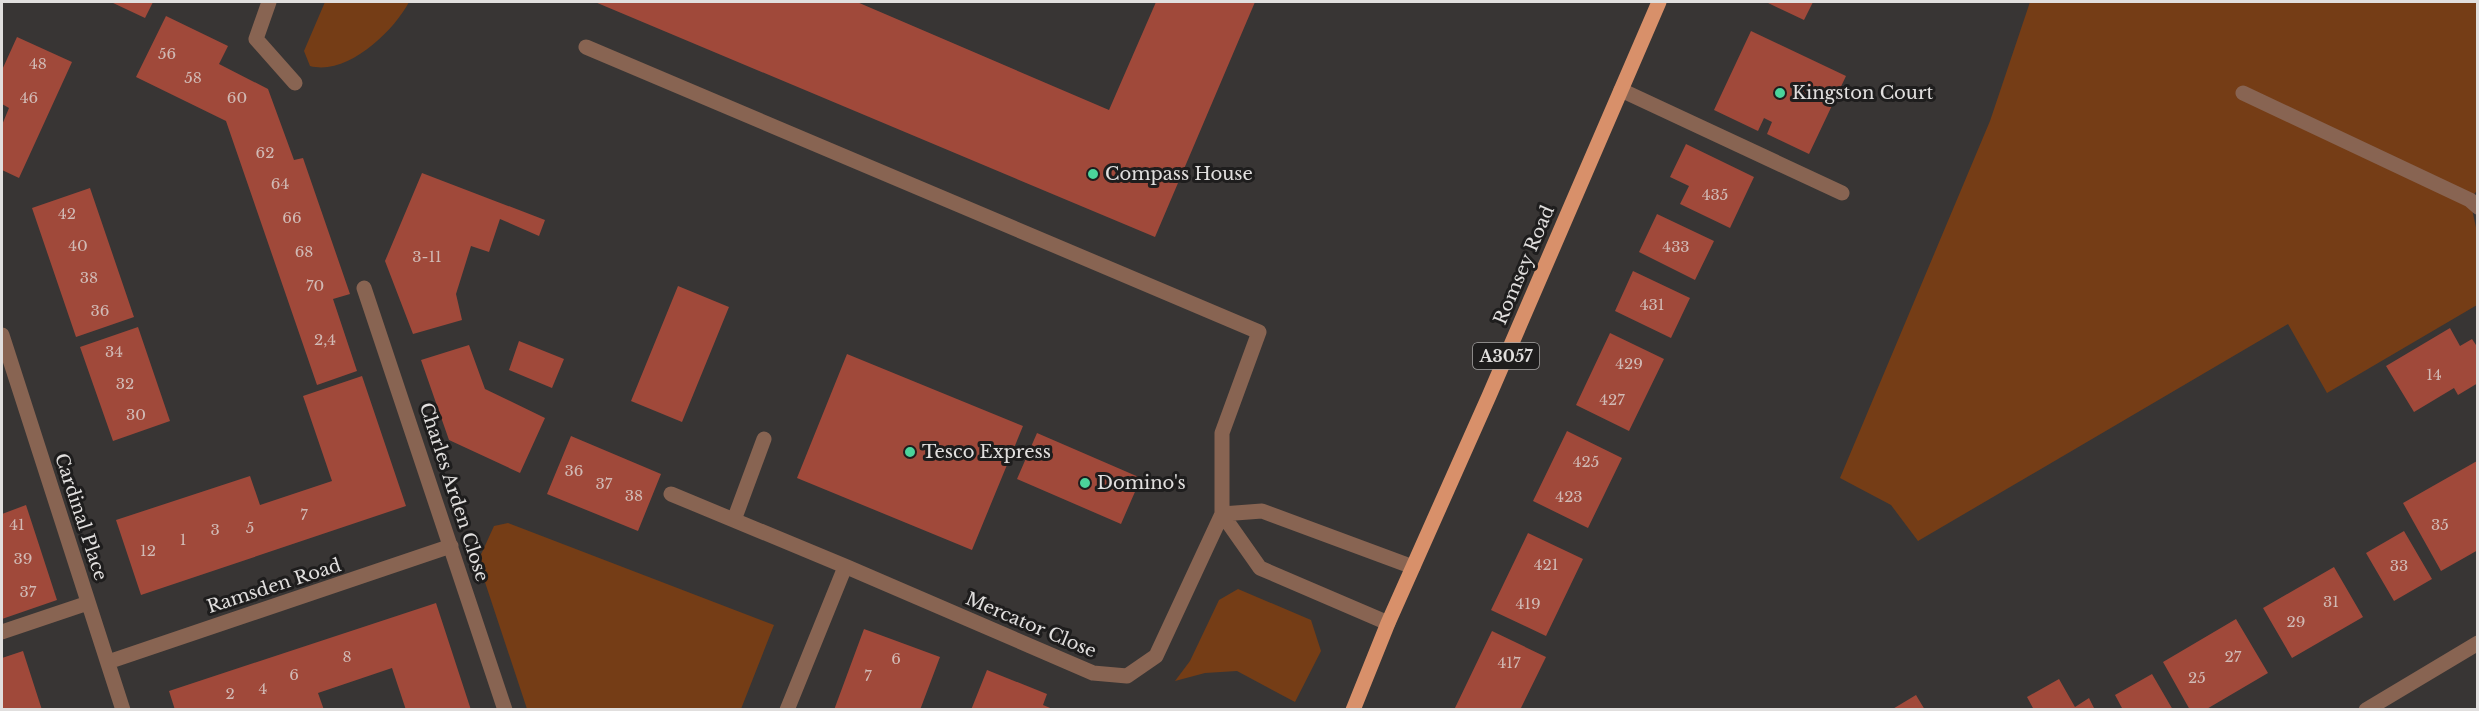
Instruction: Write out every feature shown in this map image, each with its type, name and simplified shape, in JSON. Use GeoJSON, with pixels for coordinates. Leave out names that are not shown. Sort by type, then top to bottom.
{"type":"FeatureCollection","features":[{"type":"Feature","properties":{"kind":"main road","name":"Romsey Road"},"geometry":{"type":"LineString","coordinates":[[1353,710],[1388,623],[1659,2]]}},
{"type":"Feature","properties":{"kind":"street"},"geometry":{"type":"LineString","coordinates":[[269,2],[256,39],[295,83]]}},
{"type":"Feature","properties":{"kind":"street"},"geometry":{"type":"LineString","coordinates":[[586,47],[1259,332],[1222,433],[1222,514],[1260,568],[1388,623]]}},
{"type":"Feature","properties":{"kind":"street"},"geometry":{"type":"LineString","coordinates":[[1621,90],[1842,193]]}},
{"type":"Feature","properties":{"kind":"street"},"geometry":{"type":"LineString","coordinates":[[2243,93],[2474,204]]}},
{"type":"Feature","properties":{"kind":"street","name":"Charles Arden Close"},"geometry":{"type":"LineString","coordinates":[[364,288],[505,710]]}},
{"type":"Feature","properties":{"kind":"street","name":"Cardinal Place"},"geometry":{"type":"LineString","coordinates":[[2,335],[123,710]]}},
{"type":"Feature","properties":{"kind":"street"},"geometry":{"type":"LineString","coordinates":[[734,519],[764,438]]}},
{"type":"Feature","properties":{"kind":"street","name":"Mercator Close"},"geometry":{"type":"LineString","coordinates":[[671,494],[1093,673],[1127,676],[1156,656],[1222,514]]}},
{"type":"Feature","properties":{"kind":"street"},"geometry":{"type":"LineString","coordinates":[[1222,514],[1262,511],[1413,567]]}},
{"type":"Feature","properties":{"kind":"street","name":"Ramsden Road"},"geometry":{"type":"LineString","coordinates":[[108,662],[451,546]]}},
{"type":"Feature","properties":{"kind":"street"},"geometry":{"type":"LineString","coordinates":[[787,710],[845,567]]}},
{"type":"Feature","properties":{"kind":"street"},"geometry":{"type":"LineString","coordinates":[[2,632],[88,603]]}},
{"type":"Feature","properties":{"kind":"street"},"geometry":{"type":"LineString","coordinates":[[2366,710],[2478,644]]}},
{"type":"Feature","properties":{"kind":"shaded area"},"geometry":{"type":"Polygon","coordinates":[[[325,2],[409,2],[392,26],[367,49],[339,64],[324,67],[310,66],[304,51],[325,2]]]}},
{"type":"Feature","properties":{"kind":"shaded area"},"geometry":{"type":"Polygon","coordinates":[[[2030,2],[2477,2],[2478,189],[2470,200],[2477,232],[2477,305],[2327,393],[2288,324],[1918,541],[1891,505],[1840,478],[1990,121],[2030,2]]]}},
{"type":"Feature","properties":{"kind":"shaded area"},"geometry":{"type":"Polygon","coordinates":[[[508,523],[774,625],[741,709],[527,709],[478,561],[494,526],[508,523]]]}},
{"type":"Feature","properties":{"kind":"shaded area"},"geometry":{"type":"Polygon","coordinates":[[[1238,589],[1311,620],[1321,651],[1295,702],[1237,671],[1205,673],[1175,681],[1190,661],[1219,600],[1238,589]]]}},
{"type":"Feature","properties":{"kind":"building"},"geometry":{"type":"Polygon","coordinates":[[[111,2],[153,2],[145,18],[111,2]]]}},
{"type":"Feature","properties":{"kind":"building","name":"Compass House"},"geometry":{"type":"Polygon","coordinates":[[[595,2],[857,2],[1109,110],[1156,2],[1255,2],[1155,237],[595,2]]]}},
{"type":"Feature","properties":{"kind":"building"},"geometry":{"type":"Polygon","coordinates":[[[1766,2],[1813,2],[1804,20],[1766,2]]]}},
{"type":"Feature","properties":{"kind":"building"},"geometry":{"type":"Polygon","coordinates":[[[166,16],[228,46],[219,64],[268,89],[294,160],[303,158],[350,294],[333,299],[357,371],[317,385],[226,121],[136,77],[166,16]]]}},
{"type":"Feature","properties":{"kind":"building","name":"Kingston Court"},"geometry":{"type":"Polygon","coordinates":[[[1751,31],[1846,76],[1809,154],[1767,134],[1772,122],[1764,118],[1758,131],[1714,110],[1751,31]]]}},
{"type":"Feature","properties":{"kind":"building"},"geometry":{"type":"Polygon","coordinates":[[[17,37],[72,62],[19,178],[2,170],[2,125],[9,108],[2,104],[2,70],[17,37]]]}},
{"type":"Feature","properties":{"kind":"building"},"geometry":{"type":"Polygon","coordinates":[[[1686,144],[1754,177],[1730,228],[1680,204],[1689,186],[1670,177],[1686,144]]]}},
{"type":"Feature","properties":{"kind":"building"},"geometry":{"type":"Polygon","coordinates":[[[422,173],[545,220],[539,236],[500,219],[489,252],[471,246],[456,294],[462,320],[413,334],[385,261],[422,173]]]}},
{"type":"Feature","properties":{"kind":"building"},"geometry":{"type":"Polygon","coordinates":[[[90,188],[134,317],[76,337],[32,208],[90,188]]]}},
{"type":"Feature","properties":{"kind":"building"},"geometry":{"type":"Polygon","coordinates":[[[1657,214],[1714,241],[1695,280],[1639,252],[1657,214]]]}},
{"type":"Feature","properties":{"kind":"building"},"geometry":{"type":"Polygon","coordinates":[[[1633,271],[1690,298],[1671,338],[1615,311],[1633,271]]]}},
{"type":"Feature","properties":{"kind":"building"},"geometry":{"type":"Polygon","coordinates":[[[678,286],[729,307],[682,422],[631,401],[678,286]]]}},
{"type":"Feature","properties":{"kind":"building"},"geometry":{"type":"Polygon","coordinates":[[[138,327],[170,421],[113,441],[80,347],[138,327]]]}},
{"type":"Feature","properties":{"kind":"building"},"geometry":{"type":"Polygon","coordinates":[[[2450,328],[2460,346],[2472,339],[2478,348],[2478,383],[2458,395],[2454,388],[2414,412],[2386,366],[2450,328]]]}},
{"type":"Feature","properties":{"kind":"building"},"geometry":{"type":"Polygon","coordinates":[[[1610,333],[1664,359],[1629,431],[1576,405],[1610,333]]]}},
{"type":"Feature","properties":{"kind":"building"},"geometry":{"type":"Polygon","coordinates":[[[519,341],[564,359],[552,388],[509,370],[519,341]]]}},
{"type":"Feature","properties":{"kind":"building"},"geometry":{"type":"Polygon","coordinates":[[[469,345],[485,389],[545,418],[520,473],[449,440],[421,360],[469,345]]]}},
{"type":"Feature","properties":{"kind":"building","name":"Tesco Express"},"geometry":{"type":"Polygon","coordinates":[[[847,354],[1023,426],[972,550],[797,478],[847,354]]]}},
{"type":"Feature","properties":{"kind":"building"},"geometry":{"type":"Polygon","coordinates":[[[362,376],[406,506],[141,595],[116,520],[250,476],[260,505],[332,481],[303,396],[362,376]]]}},
{"type":"Feature","properties":{"kind":"building"},"geometry":{"type":"Polygon","coordinates":[[[1567,431],[1622,458],[1588,528],[1533,501],[1567,431]]]}},
{"type":"Feature","properties":{"kind":"building"},"geometry":{"type":"Polygon","coordinates":[[[1037,433],[1141,478],[1121,524],[1017,479],[1037,433]]]}},
{"type":"Feature","properties":{"kind":"building"},"geometry":{"type":"Polygon","coordinates":[[[571,436],[661,474],[638,531],[547,494],[571,436]]]}},
{"type":"Feature","properties":{"kind":"building"},"geometry":{"type":"Polygon","coordinates":[[[2477,461],[2478,550],[2441,571],[2403,503],[2477,461]]]}},
{"type":"Feature","properties":{"kind":"building"},"geometry":{"type":"Polygon","coordinates":[[[26,505],[57,600],[2,619],[2,514],[26,505]]]}},
{"type":"Feature","properties":{"kind":"building"},"geometry":{"type":"Polygon","coordinates":[[[2404,531],[2432,579],[2394,601],[2366,553],[2404,531]]]}},
{"type":"Feature","properties":{"kind":"building"},"geometry":{"type":"Polygon","coordinates":[[[1528,533],[1583,559],[1546,636],[1491,610],[1528,533]]]}},
{"type":"Feature","properties":{"kind":"building"},"geometry":{"type":"Polygon","coordinates":[[[2334,567],[2363,617],[2292,658],[2263,608],[2334,567]]]}},
{"type":"Feature","properties":{"kind":"building"},"geometry":{"type":"Polygon","coordinates":[[[436,603],[471,710],[406,710],[392,668],[318,693],[324,710],[175,710],[169,691],[436,603]]]}},
{"type":"Feature","properties":{"kind":"building"},"geometry":{"type":"Polygon","coordinates":[[[2236,619],[2268,673],[2205,710],[2190,710],[2163,662],[2236,619]]]}},
{"type":"Feature","properties":{"kind":"building"},"geometry":{"type":"Polygon","coordinates":[[[864,629],[940,657],[920,710],[834,710],[864,629]]]}},
{"type":"Feature","properties":{"kind":"building"},"geometry":{"type":"Polygon","coordinates":[[[1492,631],[1546,657],[1520,710],[1454,710],[1492,631]]]}},
{"type":"Feature","properties":{"kind":"building"},"geometry":{"type":"Polygon","coordinates":[[[23,651],[42,710],[2,710],[2,658],[23,651]]]}},
{"type":"Feature","properties":{"kind":"building"},"geometry":{"type":"Polygon","coordinates":[[[987,670],[1047,694],[1043,705],[1055,710],[971,710],[987,670]]]}},
{"type":"Feature","properties":{"kind":"building"},"geometry":{"type":"Polygon","coordinates":[[[2152,674],[2173,710],[2123,710],[2115,695],[2152,674]]]}},
{"type":"Feature","properties":{"kind":"building"},"geometry":{"type":"Polygon","coordinates":[[[2059,679],[2075,707],[2089,698],[2095,710],[2034,710],[2027,697],[2059,679]]]}},
{"type":"Feature","properties":{"kind":"building"},"geometry":{"type":"Polygon","coordinates":[[[1916,695],[1925,710],[1891,710],[1916,695]]]}},
{"type":"Feature","properties":{"kind":"place","name":"Kingston Court"},"geometry":{"type":"Point","coordinates":[1780,93]}},
{"type":"Feature","properties":{"kind":"place","name":"Compass House"},"geometry":{"type":"Point","coordinates":[1093,174]}},
{"type":"Feature","properties":{"kind":"place","name":"Tesco Express"},"geometry":{"type":"Point","coordinates":[910,452]}},
{"type":"Feature","properties":{"kind":"place","name":"Domino's"},"geometry":{"type":"Point","coordinates":[1085,483]}}]}
